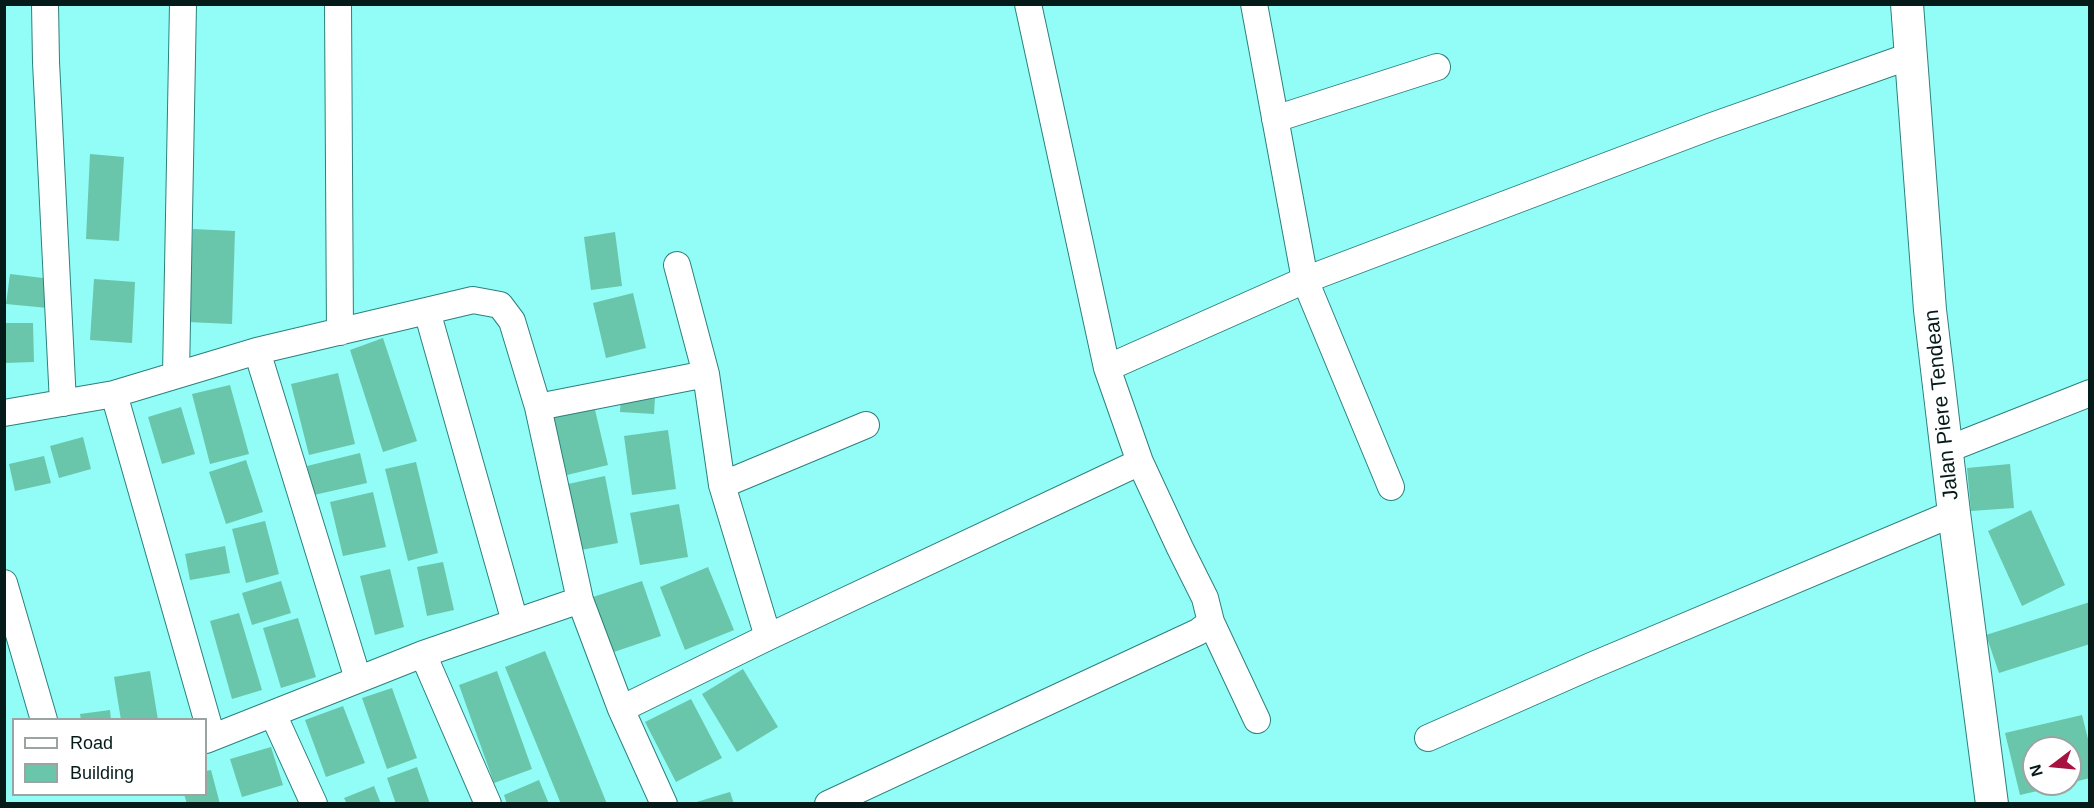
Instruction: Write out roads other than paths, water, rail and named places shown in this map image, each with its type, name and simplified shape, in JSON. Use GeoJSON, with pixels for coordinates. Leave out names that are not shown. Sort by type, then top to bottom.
{"type":"FeatureCollection","features":[{"type":"Feature","properties":{"kind":"street"},"geometry":{"type":"LineString","coordinates":[[45,4],[63,403]]}},
{"type":"Feature","properties":{"kind":"street"},"geometry":{"type":"LineString","coordinates":[[176,374],[183,4]]}},
{"type":"Feature","properties":{"kind":"street"},"geometry":{"type":"LineString","coordinates":[[338,4],[340,332]]}},
{"type":"Feature","properties":{"kind":"street"},"geometry":{"type":"LineString","coordinates":[[1028,4],[1107,368],[1140,462],[1205,598],[1211,621],[1257,720]]}},
{"type":"Feature","properties":{"kind":"street"},"geometry":{"type":"LineString","coordinates":[[1254,4],[1305,280],[1390,487]]}},
{"type":"Feature","properties":{"kind":"street","name":"Jalan Piere Tendean"},"geometry":{"type":"LineString","coordinates":[[1907,4],[1930,310],[1992,804]]}},
{"type":"Feature","properties":{"kind":"street"},"geometry":{"type":"LineString","coordinates":[[1107,368],[1305,280],[1712,126],[1910,56]]}},
{"type":"Feature","properties":{"kind":"street"},"geometry":{"type":"LineString","coordinates":[[1275,119],[1437,67]]}},
{"type":"Feature","properties":{"kind":"street"},"geometry":{"type":"LineString","coordinates":[[677,265],[706,374],[722,485],[768,637]]}},
{"type":"Feature","properties":{"kind":"street"},"geometry":{"type":"LineString","coordinates":[[4,413],[114,394],[257,351],[473,300],[500,305],[512,321],[538,407],[580,600],[621,710],[664,804]]}},
{"type":"Feature","properties":{"kind":"street"},"geometry":{"type":"LineString","coordinates":[[427,311],[515,622]]}},
{"type":"Feature","properties":{"kind":"street"},"geometry":{"type":"LineString","coordinates":[[257,351],[358,680]]}},
{"type":"Feature","properties":{"kind":"street"},"geometry":{"type":"LineString","coordinates":[[538,407],[706,374]]}},
{"type":"Feature","properties":{"kind":"street"},"geometry":{"type":"LineString","coordinates":[[1946,450],[2090,393]]}},
{"type":"Feature","properties":{"kind":"street"},"geometry":{"type":"LineString","coordinates":[[114,394],[203,718]]}},
{"type":"Feature","properties":{"kind":"street"},"geometry":{"type":"LineString","coordinates":[[722,485],[866,425]]}},
{"type":"Feature","properties":{"kind":"street"},"geometry":{"type":"LineString","coordinates":[[621,710],[768,637],[1140,462]]}},
{"type":"Feature","properties":{"kind":"street"},"geometry":{"type":"LineString","coordinates":[[1428,738],[1590,666],[1954,513]]}},
{"type":"Feature","properties":{"kind":"street"},"geometry":{"type":"LineString","coordinates":[[4,583],[43,718]]}},
{"type":"Feature","properties":{"kind":"street"},"geometry":{"type":"LineString","coordinates":[[209,739],[423,654],[580,600]]}},
{"type":"Feature","properties":{"kind":"street"},"geometry":{"type":"LineString","coordinates":[[828,804],[1198,632],[1211,621]]}},
{"type":"Feature","properties":{"kind":"street"},"geometry":{"type":"LineString","coordinates":[[423,654],[488,804]]}},
{"type":"Feature","properties":{"kind":"street"},"geometry":{"type":"LineString","coordinates":[[273,714],[314,804]]}}]}
